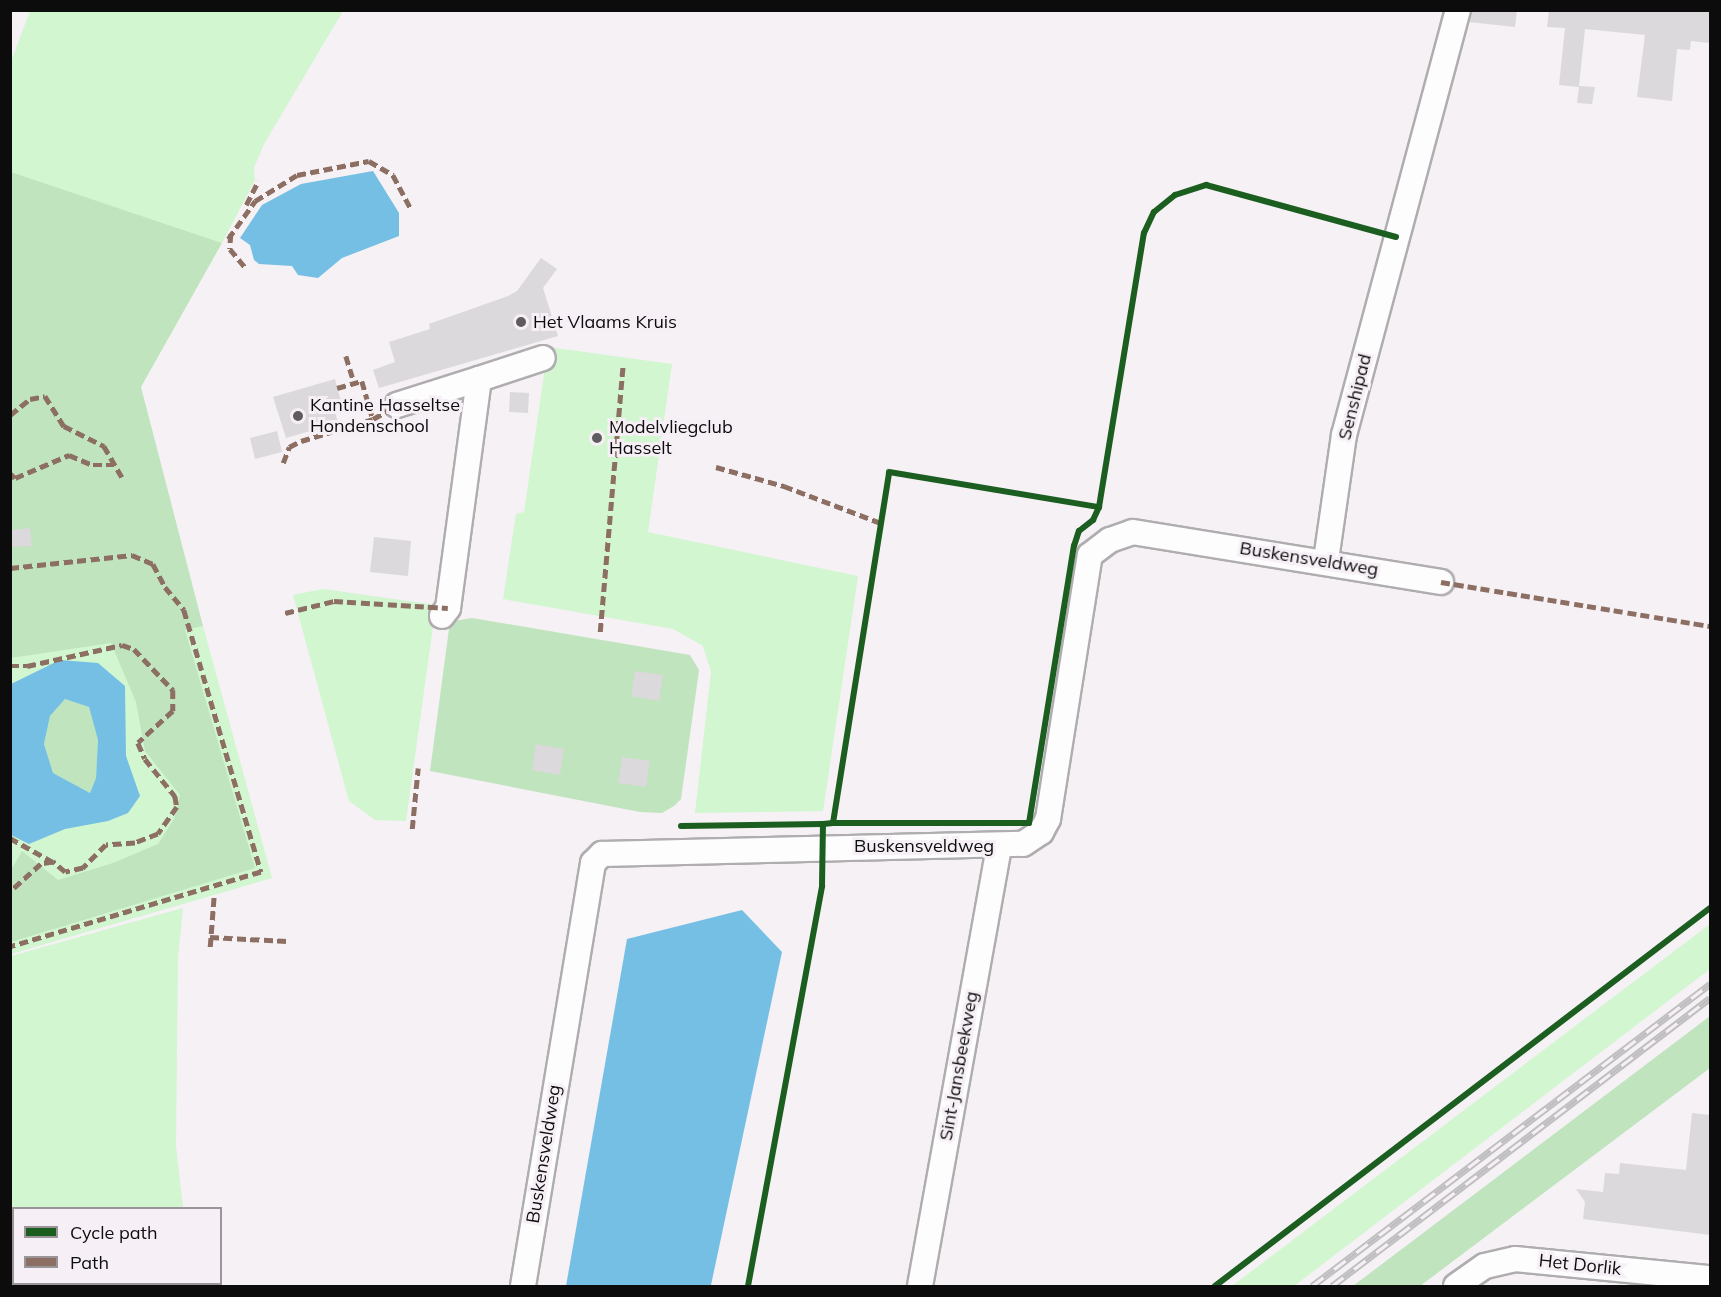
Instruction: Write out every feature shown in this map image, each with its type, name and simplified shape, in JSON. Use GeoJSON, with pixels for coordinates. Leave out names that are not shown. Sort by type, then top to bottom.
{"type":"FeatureCollection","features":[{"type":"Feature","properties":{"kind":"street","name":"Senshipad"},"geometry":{"type":"LineString","coordinates":[[1326,560],[1344,435],[1458,10]]}},
{"type":"Feature","properties":{"kind":"street"},"geometry":{"type":"LineString","coordinates":[[398,405],[543,358]]}},
{"type":"Feature","properties":{"kind":"street"},"geometry":{"type":"LineString","coordinates":[[445,612],[479,379]]}},
{"type":"Feature","properties":{"kind":"street","name":"Buskensveldweg"},"geometry":{"type":"LineString","coordinates":[[523,1287],[593,863],[602,854],[824,846],[1023,844],[1041,832],[1048,819],[1090,555],[1110,540],[1133,532],[1326,560],[1441,582]]}},
{"type":"Feature","properties":{"kind":"street","name":"Sint-Jansbeekweg"},"geometry":{"type":"LineString","coordinates":[[920,1287],[999,846]]}},
{"type":"Feature","properties":{"kind":"street","name":"Het Dorlik"},"geometry":{"type":"LineString","coordinates":[[1456,1287],[1485,1266],[1515,1259],[1710,1278]]}},
{"type":"Feature","properties":{"kind":"green space"},"geometry":{"type":"Polygon","coordinates":[[[30,11],[343,11],[264,144],[254,168],[255,180],[222,243],[11,172],[10,64],[30,11]]]}},
{"type":"Feature","properties":{"kind":"green space"},"geometry":{"type":"Polygon","coordinates":[[[11,172],[222,243],[141,387],[203,626],[185,630],[255,868],[11,942],[11,870],[22,851],[58,880],[113,863],[158,844],[174,819],[180,795],[145,751],[136,702],[111,643],[11,658],[11,172]]]}},
{"type":"Feature","properties":{"kind":"green space"},"geometry":{"type":"Polygon","coordinates":[[[548,347],[672,364],[648,532],[858,576],[823,811],[695,813],[711,672],[703,646],[673,629],[503,599],[516,514],[524,512],[548,347]]]}},
{"type":"Feature","properties":{"kind":"green space"},"geometry":{"type":"Polygon","coordinates":[[[323,589],[436,605],[406,821],[375,820],[349,801],[293,595],[323,589]]]}},
{"type":"Feature","properties":{"kind":"green space"},"geometry":{"type":"Polygon","coordinates":[[[472,618],[690,655],[699,670],[681,799],[662,813],[640,812],[430,771],[449,629],[454,621],[472,618]]]}},
{"type":"Feature","properties":{"kind":"green space"},"geometry":{"type":"Polygon","coordinates":[[[203,626],[272,878],[11,954],[11,658],[203,626]]]}},
{"type":"Feature","properties":{"kind":"green space"},"geometry":{"type":"Polygon","coordinates":[[[65,699],[89,707],[98,740],[96,778],[90,793],[53,773],[44,744],[50,716],[65,699]]]}},
{"type":"Feature","properties":{"kind":"green space"},"geometry":{"type":"Polygon","coordinates":[[[183,908],[178,958],[176,1146],[183,1207],[12,1207],[12,1285],[192,1286],[11,1286],[11,956],[183,908]]]}},
{"type":"Feature","properties":{"kind":"green space"},"geometry":{"type":"Polygon","coordinates":[[[1710,924],[1710,969],[1294,1286],[1232,1286],[1710,924]]]}},
{"type":"Feature","properties":{"kind":"green space"},"geometry":{"type":"Polygon","coordinates":[[[1710,1016],[1710,1068],[1420,1286],[1353,1286],[1710,1016]]]}},
{"type":"Feature","properties":{"kind":"water"},"geometry":{"type":"Polygon","coordinates":[[[373,171],[399,213],[399,236],[342,258],[318,278],[298,275],[292,266],[259,264],[254,260],[250,245],[240,238],[262,205],[301,184],[373,171]]]}},
{"type":"Feature","properties":{"kind":"water"},"geometry":{"type":"Polygon","coordinates":[[[60,660],[98,663],[125,686],[126,756],[140,796],[128,813],[108,821],[65,829],[29,844],[11,835],[11,684],[60,660]],[[65,699],[50,716],[44,744],[53,773],[90,793],[96,778],[98,740],[89,707],[65,699]]]}},
{"type":"Feature","properties":{"kind":"water"},"geometry":{"type":"Polygon","coordinates":[[[742,910],[782,952],[711,1285],[566,1286],[627,939],[742,910]]]}},
{"type":"Feature","properties":{"kind":"building"},"geometry":{"type":"Polygon","coordinates":[[[1472,10],[1517,10],[1515,27],[1469,22],[1472,10]]]}},
{"type":"Feature","properties":{"kind":"building"},"geometry":{"type":"Polygon","coordinates":[[[1549,10],[1710,10],[1710,43],[1691,41],[1690,50],[1677,49],[1672,101],[1637,97],[1645,35],[1585,29],[1579,86],[1595,87],[1592,104],[1577,103],[1579,87],[1559,85],[1565,28],[1547,27],[1549,10]]]}},
{"type":"Feature","properties":{"kind":"building"},"geometry":{"type":"Polygon","coordinates":[[[541,258],[557,269],[543,288],[558,336],[379,388],[373,370],[395,362],[389,342],[430,329],[429,324],[508,296],[517,291],[541,258]]]}},
{"type":"Feature","properties":{"kind":"building","name":"Kantine Hasseltse Hondenschool"},"geometry":{"type":"Polygon","coordinates":[[[335,379],[343,409],[335,411],[338,423],[286,438],[273,397],[335,379]]]}},
{"type":"Feature","properties":{"kind":"building"},"geometry":{"type":"Polygon","coordinates":[[[510,392],[529,393],[528,413],[509,412],[510,392]]]}},
{"type":"Feature","properties":{"kind":"building"},"geometry":{"type":"Polygon","coordinates":[[[277,431],[282,452],[255,459],[250,438],[277,431]]]}},
{"type":"Feature","properties":{"kind":"building"},"geometry":{"type":"Polygon","coordinates":[[[30,528],[32,546],[10,547],[10,530],[30,528]]]}},
{"type":"Feature","properties":{"kind":"building"},"geometry":{"type":"Polygon","coordinates":[[[374,537],[411,541],[408,576],[370,572],[374,537]]]}},
{"type":"Feature","properties":{"kind":"building"},"geometry":{"type":"Polygon","coordinates":[[[635,671],[663,675],[659,701],[631,696],[635,671]]]}},
{"type":"Feature","properties":{"kind":"building"},"geometry":{"type":"Polygon","coordinates":[[[536,744],[564,749],[560,775],[532,770],[536,744]]]}},
{"type":"Feature","properties":{"kind":"building"},"geometry":{"type":"Polygon","coordinates":[[[622,757],[650,761],[646,787],[618,783],[622,757]]]}},
{"type":"Feature","properties":{"kind":"building"},"geometry":{"type":"Polygon","coordinates":[[[1692,1113],[1710,1115],[1710,1235],[1583,1219],[1585,1202],[1576,1189],[1603,1192],[1605,1173],[1619,1174],[1620,1163],[1686,1170],[1692,1113]]]}},
{"type":"Feature","properties":{"kind":"railway"},"geometry":{"type":"LineString","coordinates":[[1312,1286],[1710,984]]}},
{"type":"Feature","properties":{"kind":"railway"},"geometry":{"type":"LineString","coordinates":[[1332,1286],[1710,998]]}},
{"type":"Feature","properties":{"kind":"marked path"},"geometry":{"type":"LineString","coordinates":[[228,239],[255,201],[297,175],[369,161],[393,175],[411,209]]}},
{"type":"Feature","properties":{"kind":"marked path"},"geometry":{"type":"LineString","coordinates":[[246,205],[258,181]]}},
{"type":"Feature","properties":{"kind":"marked path"},"geometry":{"type":"LineString","coordinates":[[231,234],[230,249],[245,267]]}},
{"type":"Feature","properties":{"kind":"marked path"},"geometry":{"type":"LineString","coordinates":[[346,356],[354,383]]}},
{"type":"Feature","properties":{"kind":"marked path"},"geometry":{"type":"LineString","coordinates":[[600,632],[623,363]]}},
{"type":"Feature","properties":{"kind":"marked path"},"geometry":{"type":"LineString","coordinates":[[337,388],[362,381],[373,419]]}},
{"type":"Feature","properties":{"kind":"marked path"},"geometry":{"type":"LineString","coordinates":[[10,415],[30,399],[45,396],[64,426],[104,446],[122,477]]}},
{"type":"Feature","properties":{"kind":"marked path"},"geometry":{"type":"LineString","coordinates":[[283,463],[289,447],[301,441],[373,419],[397,405]]}},
{"type":"Feature","properties":{"kind":"marked path"},"geometry":{"type":"LineString","coordinates":[[10,473],[15,478],[69,455],[93,465],[113,465]]}},
{"type":"Feature","properties":{"kind":"marked path"},"geometry":{"type":"LineString","coordinates":[[716,467],[784,486],[881,523]]}},
{"type":"Feature","properties":{"kind":"marked path"},"geometry":{"type":"LineString","coordinates":[[10,568],[132,555],[153,564],[165,587],[184,610],[261,872],[10,947]]}},
{"type":"Feature","properties":{"kind":"marked path"},"geometry":{"type":"LineString","coordinates":[[1441,582],[1710,626]]}},
{"type":"Feature","properties":{"kind":"marked path"},"geometry":{"type":"LineString","coordinates":[[285,613],[334,601],[448,608]]}},
{"type":"Feature","properties":{"kind":"marked path"},"geometry":{"type":"LineString","coordinates":[[10,666],[27,666],[122,645],[134,649],[173,690],[173,711],[138,743],[145,759],[175,796],[177,807],[158,834],[135,843],[106,845],[83,868],[65,872],[53,862],[41,864],[10,892]]}},
{"type":"Feature","properties":{"kind":"marked path"},"geometry":{"type":"LineString","coordinates":[[412,829],[418,768]]}},
{"type":"Feature","properties":{"kind":"marked path"},"geometry":{"type":"LineString","coordinates":[[10,838],[53,862]]}},
{"type":"Feature","properties":{"kind":"marked path"},"geometry":{"type":"LineString","coordinates":[[210,947],[214,895]]}},
{"type":"Feature","properties":{"kind":"marked path"},"geometry":{"type":"LineString","coordinates":[[210,937],[287,941]]}},
{"type":"Feature","properties":{"kind":"cycle path"},"geometry":{"type":"LineString","coordinates":[[748,1286],[822,886],[823,824],[833,823],[889,472],[1099,507],[1144,233],[1154,212],[1175,195],[1206,185],[1396,237]]}},
{"type":"Feature","properties":{"kind":"cycle path"},"geometry":{"type":"LineString","coordinates":[[833,823],[1029,823],[1074,546],[1079,531],[1093,520],[1099,507]]}},
{"type":"Feature","properties":{"kind":"cycle path"},"geometry":{"type":"LineString","coordinates":[[681,826],[823,824]]}},
{"type":"Feature","properties":{"kind":"cycle path"},"geometry":{"type":"LineString","coordinates":[[1215,1286],[1710,908]]}},
{"type":"Feature","properties":{"kind":"place","name":"Het Vlaams Kruis"},"geometry":{"type":"Point","coordinates":[521,322]}},
{"type":"Feature","properties":{"kind":"place","name":"Kantine Hasseltse Hondenschool"},"geometry":{"type":"Point","coordinates":[298,416]}},
{"type":"Feature","properties":{"kind":"place","name":"Modelvliegclub Hasselt"},"geometry":{"type":"Point","coordinates":[597,438]}}]}
